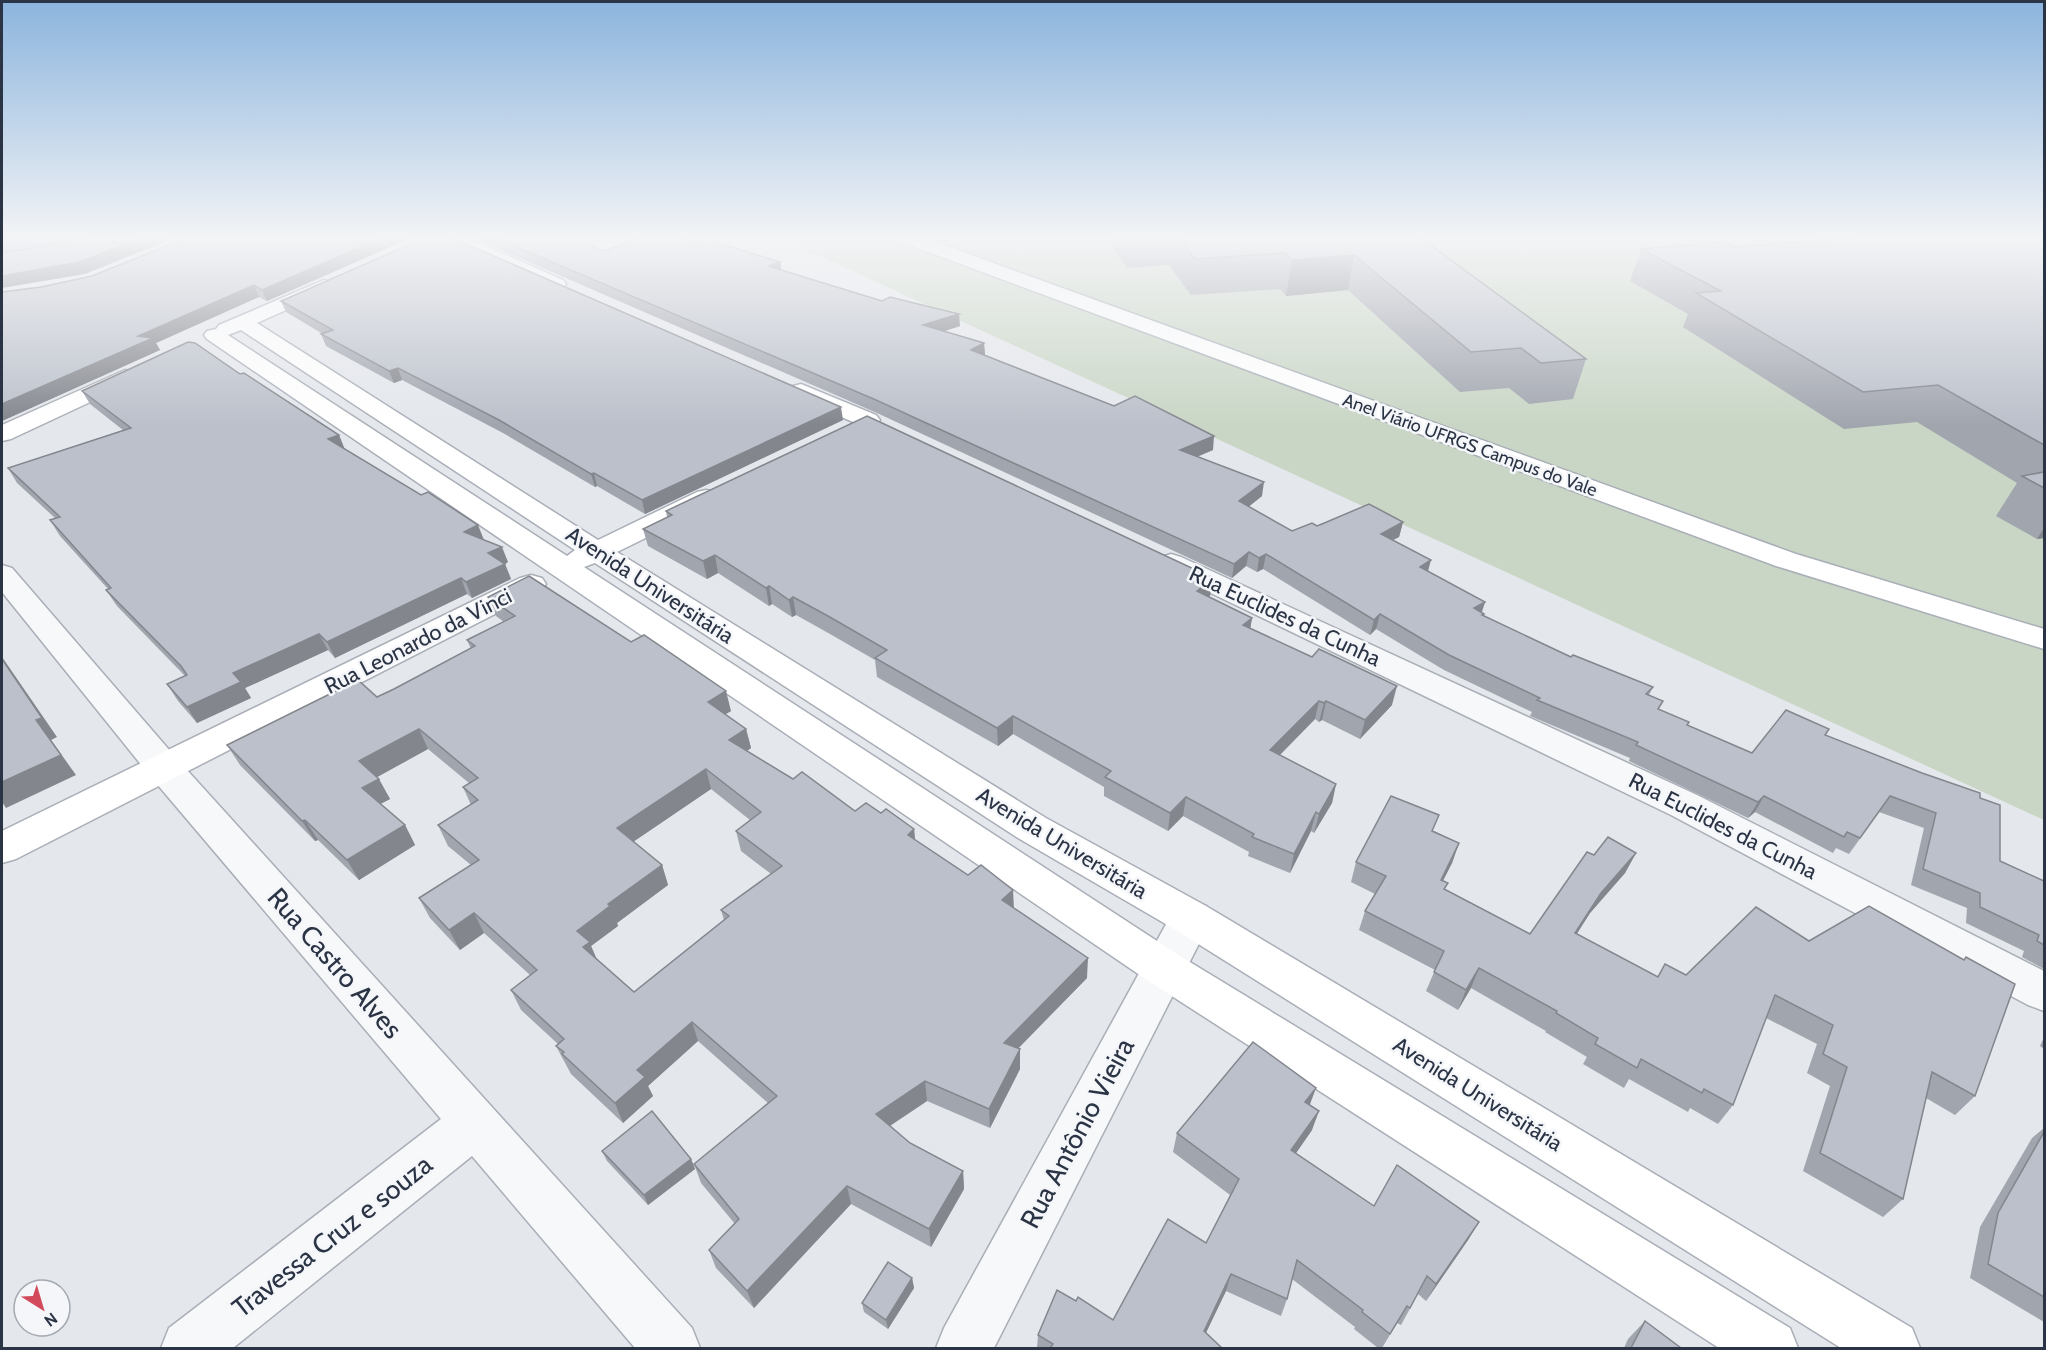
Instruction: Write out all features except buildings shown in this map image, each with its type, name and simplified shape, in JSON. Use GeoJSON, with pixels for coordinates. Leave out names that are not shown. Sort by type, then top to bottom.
{"type":"FeatureCollection","features":[{"type":"Feature","properties":{"kind":"main road"},"geometry":{"type":"LineString","coordinates":[[216,334],[294,299]]}},
{"type":"Feature","properties":{"kind":"main road","name":"Anel Viário UFRGS Campus do Vale"},"geometry":{"type":"LineString","coordinates":[[1074,299],[1786,560],[2044,639]]}},
{"type":"Feature","properties":{"kind":"main road","name":"Avenida Universitária"},"geometry":{"type":"LineString","coordinates":[[216,334],[596,551],[1032,828],[1191,918],[1892,1348]]}},
{"type":"Feature","properties":{"kind":"main road","name":"Avenida Universitária"},"geometry":{"type":"LineString","coordinates":[[216,334],[561,569],[1165,969],[1770,1348]]}},
{"type":"Feature","properties":{"kind":"main road"},"geometry":{"type":"LineString","coordinates":[[2,434],[139,370]]}},
{"type":"Feature","properties":{"kind":"main road"},"geometry":{"type":"LineString","coordinates":[[784,384],[868,420]]}},
{"type":"Feature","properties":{"kind":"main road"},"geometry":{"type":"LineString","coordinates":[[837,435],[868,420]]}},
{"type":"Feature","properties":{"kind":"main road","name":"Rua Leonardo da Vinci"},"geometry":{"type":"LineString","coordinates":[[2,848],[596,551],[732,486]]}},
{"type":"Feature","properties":{"kind":"street"},"geometry":{"type":"LineString","coordinates":[[868,420],[900,435]]}},
{"type":"Feature","properties":{"kind":"street","name":"Rua Euclides da Cunha"},"geometry":{"type":"LineString","coordinates":[[1148,552],[1684,805],[2044,992]]}},
{"type":"Feature","properties":{"kind":"street","name":"Rua Castro Alves"},"geometry":{"type":"LineString","coordinates":[[2,574],[164,768],[672,1348]]}},
{"type":"Feature","properties":{"kind":"street","name":"Rua Antônio Vieira"},"geometry":{"type":"LineString","coordinates":[[964,1348],[1191,918]]}},
{"type":"Feature","properties":{"kind":"street","name":"Travessa Cruz e souza"},"geometry":{"type":"LineString","coordinates":[[189,1348],[475,1123]]}},
{"type":"Feature","properties":{"kind":"green space"},"geometry":{"type":"Polygon","coordinates":[[[913,299],[2044,299],[2044,820],[913,299]]]}}]}
